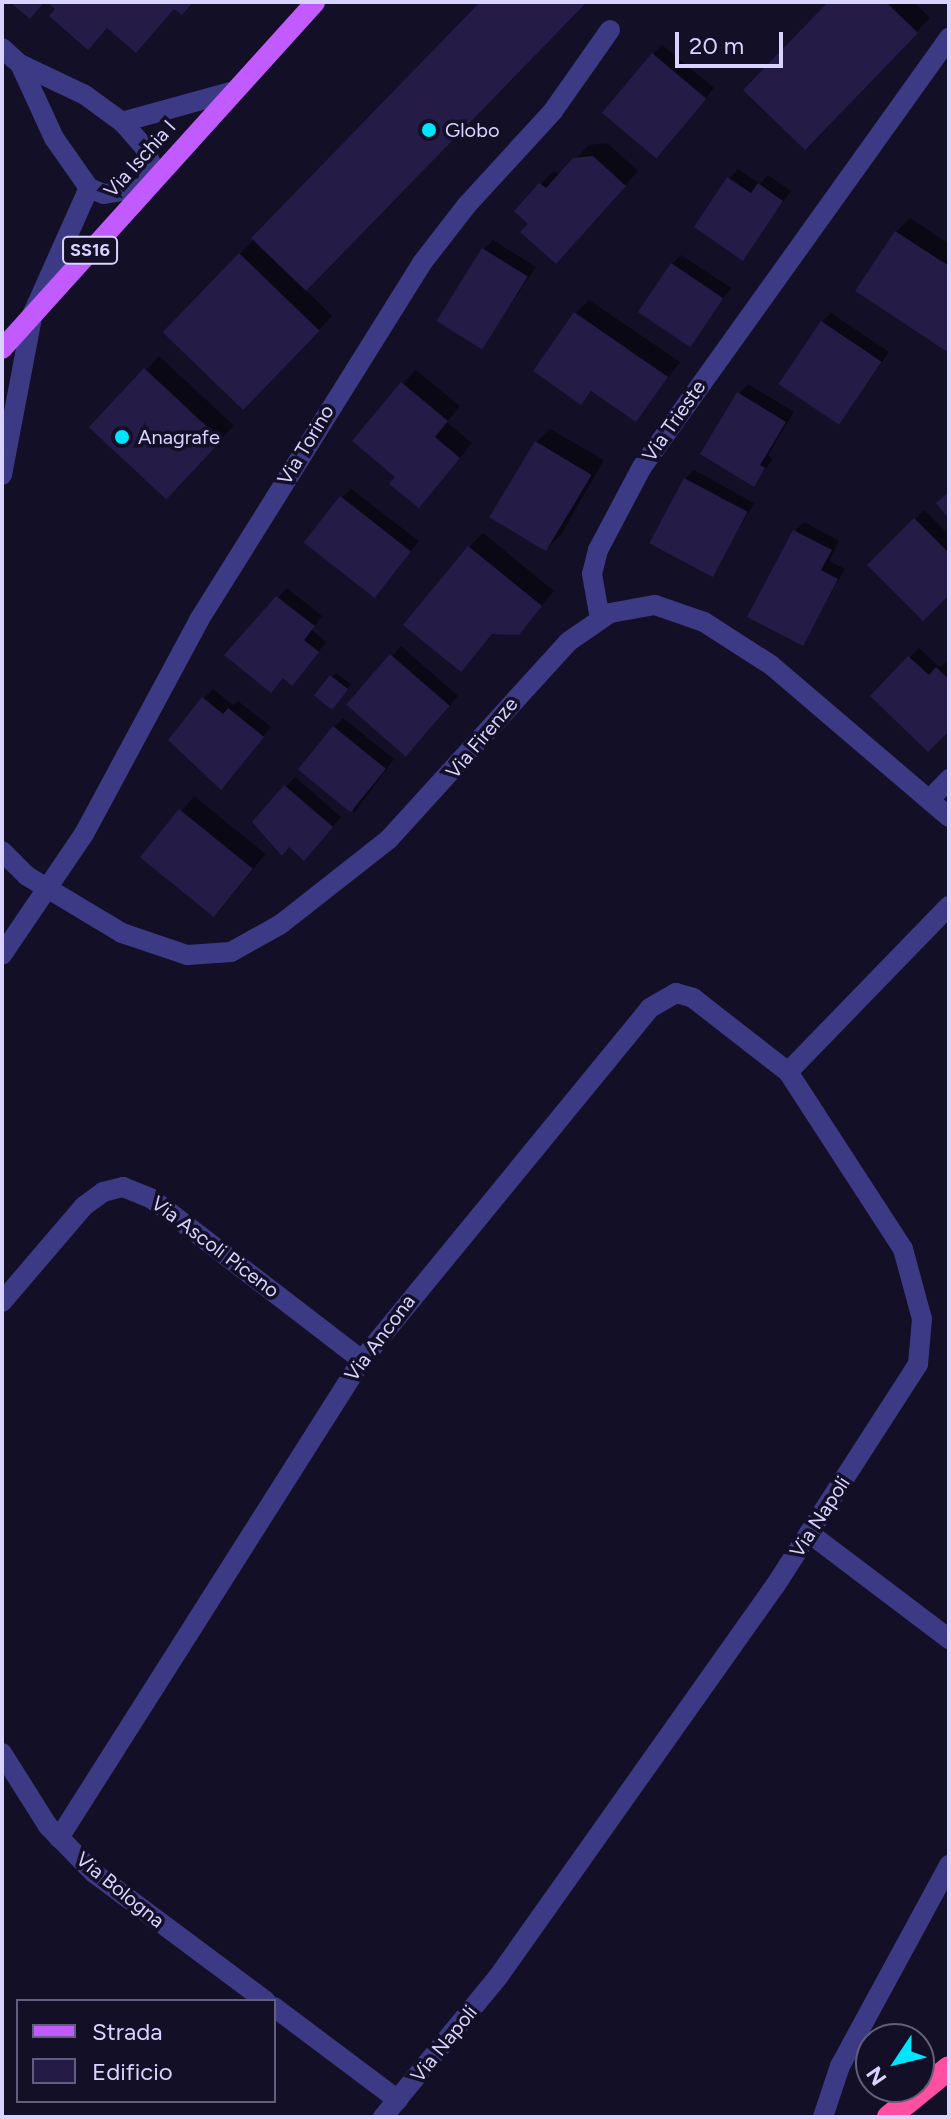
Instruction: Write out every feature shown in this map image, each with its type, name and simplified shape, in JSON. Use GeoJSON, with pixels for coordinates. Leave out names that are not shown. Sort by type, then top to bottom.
{"type":"FeatureCollection","features":[{"type":"Feature","properties":{"kind":"highway"},"geometry":{"type":"LineString","coordinates":[[889,2117],[949,2068]]}},
{"type":"Feature","properties":{"kind":"main road","name":"Via Ischia I"},"geometry":{"type":"LineString","coordinates":[[2,349],[230,92],[315,2]]}},
{"type":"Feature","properties":{"kind":"street","name":"Via Torino"},"geometry":{"type":"LineString","coordinates":[[50,891],[112,786],[184,645],[356,365],[442,235],[553,111],[610,30]]}},
{"type":"Feature","properties":{"kind":"street"},"geometry":{"type":"LineString","coordinates":[[2,48],[20,64],[72,87],[122,122],[145,148],[151,164],[147,187],[104,194],[89,188],[54,138],[20,64]]}},
{"type":"Feature","properties":{"kind":"street","name":"Via Trieste"},"geometry":{"type":"LineString","coordinates":[[600,619],[592,574],[607,530],[661,438],[800,242],[946,49]]}},
{"type":"Feature","properties":{"kind":"street"},"geometry":{"type":"LineString","coordinates":[[122,122],[230,92]]}},
{"type":"Feature","properties":{"kind":"street"},"geometry":{"type":"LineString","coordinates":[[2,475],[33,313],[89,188]]}},
{"type":"Feature","properties":{"kind":"street","name":"Via Firenze"},"geometry":{"type":"LineString","coordinates":[[2,851],[50,891],[122,933],[165,950],[216,956],[247,946],[389,839],[429,800],[550,658],[600,619],[655,605],[704,622],[771,665],[949,817]]}},
{"type":"Feature","properties":{"kind":"street"},"geometry":{"type":"LineString","coordinates":[[930,799],[949,779]]}},
{"type":"Feature","properties":{"kind":"street"},"geometry":{"type":"LineString","coordinates":[[2,955],[50,891]]}},
{"type":"Feature","properties":{"kind":"street"},"geometry":{"type":"LineString","coordinates":[[788,1072],[949,906]]}},
{"type":"Feature","properties":{"kind":"street","name":"Via Ancona"},"geometry":{"type":"LineString","coordinates":[[59,1838],[362,1360],[650,1008],[666,995],[693,998],[788,1072]]}},
{"type":"Feature","properties":{"kind":"street","name":"Via Napoli"},"geometry":{"type":"LineString","coordinates":[[383,2117],[498,1977],[809,1533],[905,1389],[918,1364],[924,1334],[918,1294],[903,1249],[788,1072]]}},
{"type":"Feature","properties":{"kind":"street","name":"Via Ascoli Piceno"},"geometry":{"type":"LineString","coordinates":[[2,1302],[84,1206],[103,1192],[123,1187],[152,1199],[362,1360]]}},
{"type":"Feature","properties":{"kind":"street"},"geometry":{"type":"LineString","coordinates":[[809,1533],[949,1639]]}},
{"type":"Feature","properties":{"kind":"street","name":"Via Bologna"},"geometry":{"type":"LineString","coordinates":[[2,1753],[59,1838],[94,1873],[263,1999]]}},
{"type":"Feature","properties":{"kind":"street"},"geometry":{"type":"LineString","coordinates":[[823,2117],[840,2066],[949,1865]]}},
{"type":"Feature","properties":{"kind":"street"},"geometry":{"type":"LineString","coordinates":[[276,2008],[398,2100]]}},
{"type":"Feature","properties":{"kind":"building"},"geometry":{"type":"Polygon","coordinates":[[[10,2],[44,2],[30,19],[10,2]]]}},
{"type":"Feature","properties":{"kind":"building"},"geometry":{"type":"Polygon","coordinates":[[[47,2],[193,2],[182,15],[174,9],[136,53],[107,28],[88,50],[49,16],[55,9],[47,2]]]}},
{"type":"Feature","properties":{"kind":"building"},"geometry":{"type":"Polygon","coordinates":[[[480,2],[587,2],[306,291],[251,238],[480,2]]]}},
{"type":"Feature","properties":{"kind":"building"},"geometry":{"type":"Polygon","coordinates":[[[828,2],[886,2],[918,33],[805,150],[743,90],[828,2]]]}},
{"type":"Feature","properties":{"kind":"building"},"geometry":{"type":"Polygon","coordinates":[[[652,53],[706,99],[656,158],[602,113],[652,53]]]}},
{"type":"Feature","properties":{"kind":"building"},"geometry":{"type":"Polygon","coordinates":[[[593,156],[626,186],[556,264],[520,232],[528,224],[514,211],[539,183],[546,188],[573,158],[593,156]]]}},
{"type":"Feature","properties":{"kind":"building"},"geometry":{"type":"Polygon","coordinates":[[[727,177],[751,193],[758,183],[783,201],[743,261],[694,227],[727,177]]]}},
{"type":"Feature","properties":{"kind":"building"},"geometry":{"type":"Polygon","coordinates":[[[895,231],[949,266],[949,353],[855,291],[895,231]]]}},
{"type":"Feature","properties":{"kind":"building"},"geometry":{"type":"Polygon","coordinates":[[[482,248],[528,277],[482,350],[436,321],[482,248]]]}},
{"type":"Feature","properties":{"kind":"building"},"geometry":{"type":"Polygon","coordinates":[[[239,253],[320,331],[243,410],[163,332],[239,253]]]}},
{"type":"Feature","properties":{"kind":"building"},"geometry":{"type":"Polygon","coordinates":[[[671,263],[723,298],[690,347],[638,312],[671,263]]]}},
{"type":"Feature","properties":{"kind":"building"},"geometry":{"type":"Polygon","coordinates":[[[574,312],[668,377],[636,422],[591,391],[581,405],[533,371],[574,312]]]}},
{"type":"Feature","properties":{"kind":"building"},"geometry":{"type":"Polygon","coordinates":[[[821,321],[882,362],[839,425],[779,384],[821,321]]]}},
{"type":"Feature","properties":{"kind":"building"},"geometry":{"type":"Polygon","coordinates":[[[144,368],[222,440],[166,500],[89,427],[144,368]]]}},
{"type":"Feature","properties":{"kind":"building"},"geometry":{"type":"Polygon","coordinates":[[[401,382],[448,421],[435,437],[460,458],[419,508],[389,484],[395,477],[352,441],[401,382]]]}},
{"type":"Feature","properties":{"kind":"building"},"geometry":{"type":"Polygon","coordinates":[[[737,392],[786,422],[760,465],[765,468],[754,487],[700,454],[737,392]]]}},
{"type":"Feature","properties":{"kind":"building"},"geometry":{"type":"Polygon","coordinates":[[[535,441],[592,475],[546,551],[489,517],[535,441]]]}},
{"type":"Feature","properties":{"kind":"building"},"geometry":{"type":"Polygon","coordinates":[[[684,478],[748,512],[713,577],[649,543],[684,478]]]}},
{"type":"Feature","properties":{"kind":"building"},"geometry":{"type":"Polygon","coordinates":[[[949,492],[949,519],[936,503],[949,492]]]}},
{"type":"Feature","properties":{"kind":"building"},"geometry":{"type":"Polygon","coordinates":[[[340,496],[411,551],[375,598],[304,542],[340,496]]]}},
{"type":"Feature","properties":{"kind":"building"},"geometry":{"type":"Polygon","coordinates":[[[914,518],[949,553],[949,595],[923,621],[867,565],[914,518]]]}},
{"type":"Feature","properties":{"kind":"building"},"geometry":{"type":"Polygon","coordinates":[[[793,530],[832,550],[821,570],[838,579],[803,646],[747,617],[793,530]]]}},
{"type":"Feature","properties":{"kind":"building"},"geometry":{"type":"Polygon","coordinates":[[[468,546],[542,606],[519,635],[492,634],[461,672],[403,625],[468,546]]]}},
{"type":"Feature","properties":{"kind":"building"},"geometry":{"type":"Polygon","coordinates":[[[276,596],[315,626],[304,640],[319,652],[292,686],[283,678],[271,693],[224,655],[276,596]]]}},
{"type":"Feature","properties":{"kind":"building"},"geometry":{"type":"Polygon","coordinates":[[[390,654],[450,706],[406,756],[346,705],[390,654]]]}},
{"type":"Feature","properties":{"kind":"building"},"geometry":{"type":"Polygon","coordinates":[[[908,656],[929,675],[936,667],[949,679],[949,731],[928,752],[870,696],[908,656]]]}},
{"type":"Feature","properties":{"kind":"building"},"geometry":{"type":"Polygon","coordinates":[[[330,675],[348,689],[332,710],[314,695],[330,675]]]}},
{"type":"Feature","properties":{"kind":"building"},"geometry":{"type":"Polygon","coordinates":[[[202,697],[223,714],[228,708],[264,737],[221,790],[168,740],[202,697]]]}},
{"type":"Feature","properties":{"kind":"building"},"geometry":{"type":"Polygon","coordinates":[[[333,726],[386,769],[351,812],[298,770],[333,726]]]}},
{"type":"Feature","properties":{"kind":"building"},"geometry":{"type":"Polygon","coordinates":[[[284,785],[333,827],[304,861],[289,847],[282,856],[252,822],[284,785]]]}},
{"type":"Feature","properties":{"kind":"building"},"geometry":{"type":"Polygon","coordinates":[[[179,809],[253,869],[214,917],[140,857],[179,809]]]}},
{"type":"Feature","properties":{"kind":"place","name":"Globo"},"geometry":{"type":"Point","coordinates":[429,130]}},
{"type":"Feature","properties":{"kind":"place","name":"Anagrafe"},"geometry":{"type":"Point","coordinates":[122,437]}}]}
